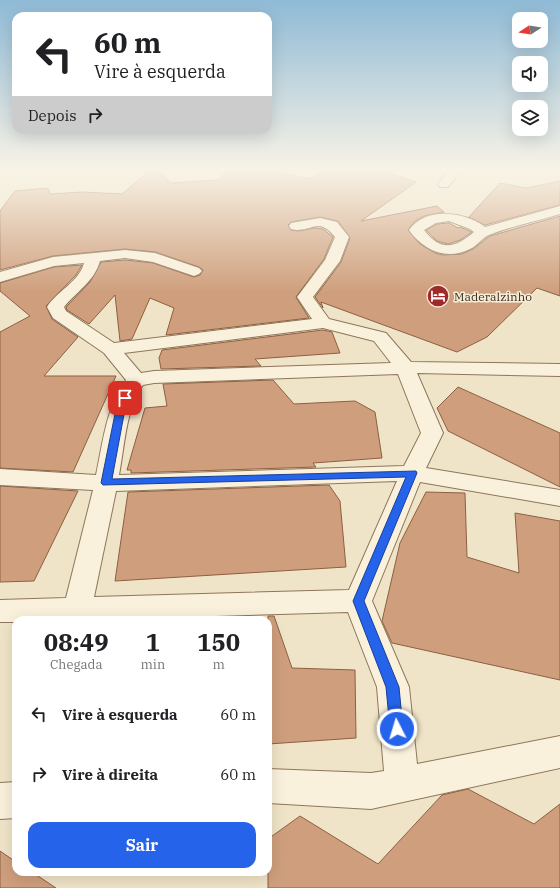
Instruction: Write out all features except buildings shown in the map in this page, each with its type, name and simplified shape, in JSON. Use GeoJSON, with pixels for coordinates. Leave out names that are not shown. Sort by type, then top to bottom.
{"type":"FeatureCollection","features":[{"type":"Feature","properties":{"kind":"street"},"geometry":{"type":"LineString","coordinates":[[483,232],[560,210]]}},
{"type":"Feature","properties":{"kind":"street"},"geometry":{"type":"LineString","coordinates":[[296,226],[320,222],[332,225],[342,237],[332,261],[305,298],[323,323]]}},
{"type":"Feature","properties":{"kind":"street"},"geometry":{"type":"LineString","coordinates":[[0,277],[53,262],[124,254],[155,258],[194,271]]}},
{"type":"Feature","properties":{"kind":"street"},"geometry":{"type":"LineString","coordinates":[[93,258],[91,267],[84,280],[60,299],[55,306],[60,314],[111,349],[136,380]]}},
{"type":"Feature","properties":{"kind":"street"},"geometry":{"type":"LineString","coordinates":[[111,349],[323,323],[380,337],[405,367],[432,433],[412,473],[358,601],[393,687],[402,785]]}},
{"type":"Feature","properties":{"kind":"street"},"geometry":{"type":"LineString","coordinates":[[77,608],[106,483],[121,409],[129,388],[136,380],[154,377],[405,367],[560,370]]}},
{"type":"Feature","properties":{"kind":"street"},"geometry":{"type":"LineString","coordinates":[[0,477],[106,483],[412,473],[560,498]]}},
{"type":"Feature","properties":{"kind":"street"},"geometry":{"type":"LineString","coordinates":[[0,611],[358,601]]}},
{"type":"Feature","properties":{"kind":"street"},"geometry":{"type":"LineString","coordinates":[[272,786],[371,791],[560,752]]}},
{"type":"Feature","properties":{"kind":"street"},"geometry":{"type":"LineString","coordinates":[[0,801],[12,800]]}},
{"type":"Feature","properties":{"kind":"place","name":"Maderalzinho"},"geometry":{"type":"Point","coordinates":[438,296]}},
{"type":"Feature","properties":{"kind":"route"},"geometry":{"type":"LineString","coordinates":[[125,398],[121,409],[106,483],[412,473],[358,601],[393,687],[397,729]]}}]}
